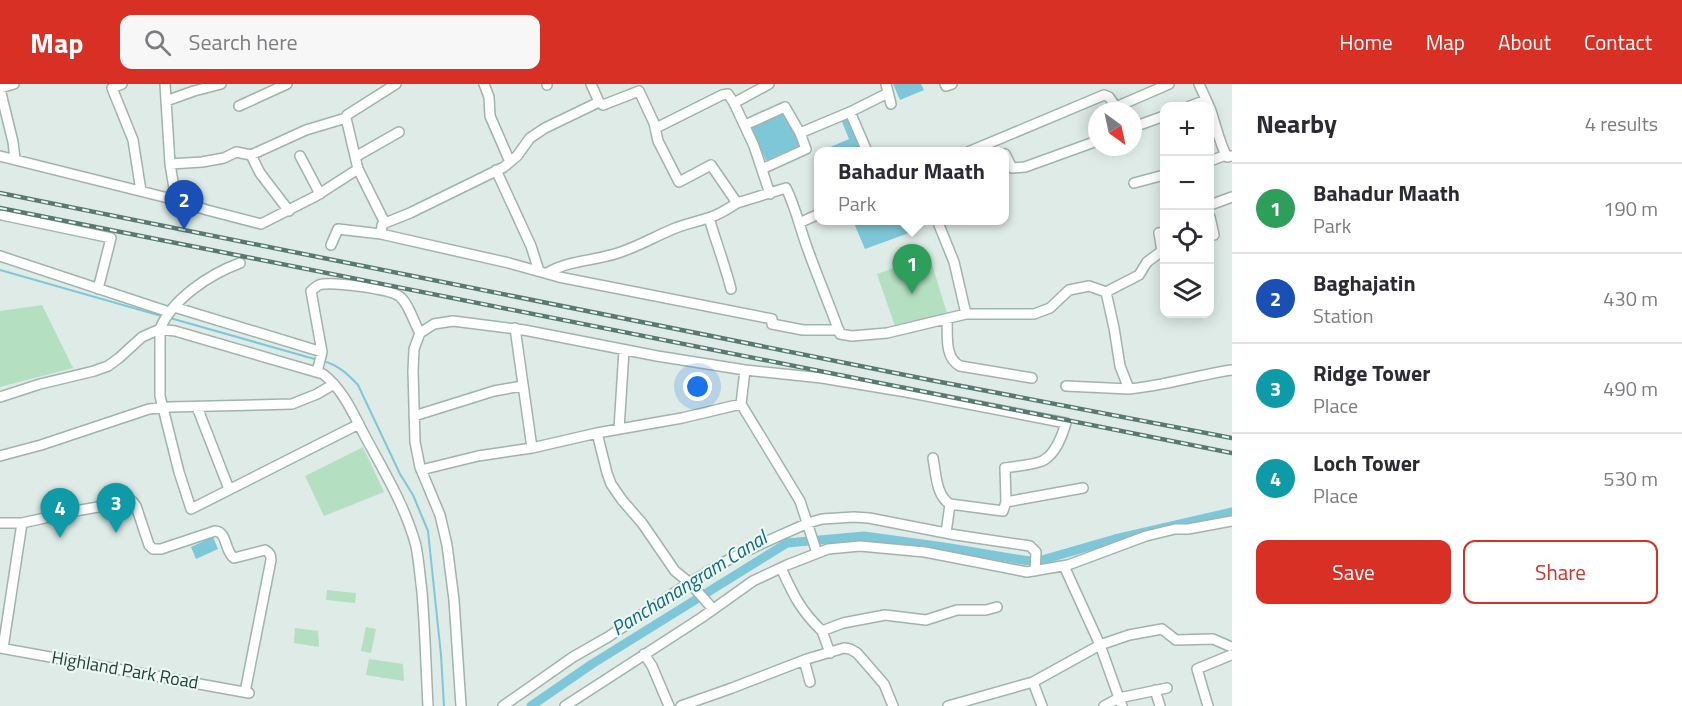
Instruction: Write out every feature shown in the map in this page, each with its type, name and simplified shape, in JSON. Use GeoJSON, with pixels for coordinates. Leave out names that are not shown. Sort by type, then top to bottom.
{"type":"FeatureCollection","features":[{"type":"Feature","properties":{"kind":"street"},"geometry":{"type":"LineString","coordinates":[[14,84],[0,89],[15,159]]}},
{"type":"Feature","properties":{"kind":"street"},"geometry":{"type":"LineString","coordinates":[[122,84],[112,88],[133,140],[141,191]]}},
{"type":"Feature","properties":{"kind":"street"},"geometry":{"type":"LineString","coordinates":[[165,84],[170,164],[176,200]]}},
{"type":"Feature","properties":{"kind":"street"},"geometry":{"type":"LineString","coordinates":[[166,101],[221,84]]}},
{"type":"Feature","properties":{"kind":"street"},"geometry":{"type":"LineString","coordinates":[[170,164],[202,162],[224,158],[236,152],[251,154],[306,130],[346,118],[347,115],[396,84]]}},
{"type":"Feature","properties":{"kind":"street"},"geometry":{"type":"LineString","coordinates":[[484,84],[489,97],[490,116],[510,162]]}},
{"type":"Feature","properties":{"kind":"street"},"geometry":{"type":"LineString","coordinates":[[591,84],[603,105],[639,91],[656,128],[658,141],[679,182],[711,165],[737,203]]}},
{"type":"Feature","properties":{"kind":"street"},"geometry":{"type":"LineString","coordinates":[[734,103],[769,84]]}},
{"type":"Feature","properties":{"kind":"street"},"geometry":{"type":"LineString","coordinates":[[945,84],[946,86],[952,84]]}},
{"type":"Feature","properties":{"kind":"street"},"geometry":{"type":"LineString","coordinates":[[1132,102],[1169,84]]}},
{"type":"Feature","properties":{"kind":"street"},"geometry":{"type":"LineString","coordinates":[[1199,84],[1207,102]]}},
{"type":"Feature","properties":{"kind":"street"},"geometry":{"type":"LineString","coordinates":[[239,106],[283,85]]}},
{"type":"Feature","properties":{"kind":"street"},"geometry":{"type":"LineString","coordinates":[[800,134],[850,112],[887,88],[891,104]]}},
{"type":"Feature","properties":{"kind":"street"},"geometry":{"type":"LineString","coordinates":[[656,128],[726,94],[734,103],[745,125],[770,194]]}},
{"type":"Feature","properties":{"kind":"street"},"geometry":{"type":"LineString","coordinates":[[980,147],[1104,95],[1112,102]]}},
{"type":"Feature","properties":{"kind":"street"},"geometry":{"type":"LineString","coordinates":[[381,234],[382,225],[385,223],[504,167],[517,156],[530,138],[545,128],[600,102]]}},
{"type":"Feature","properties":{"kind":"street"},"geometry":{"type":"LineString","coordinates":[[745,125],[785,108],[800,134],[806,150],[762,169]]}},
{"type":"Feature","properties":{"kind":"street"},"geometry":{"type":"LineString","coordinates":[[850,112],[865,147]]}},
{"type":"Feature","properties":{"kind":"street"},"geometry":{"type":"LineString","coordinates":[[1142,124],[1160,117]]}},
{"type":"Feature","properties":{"kind":"street"},"geometry":{"type":"LineString","coordinates":[[346,118],[358,169],[385,223]]}},
{"type":"Feature","properties":{"kind":"street"},"geometry":{"type":"LineString","coordinates":[[1214,124],[1220,142],[1229,155],[1214,160]]}},
{"type":"Feature","properties":{"kind":"street"},"geometry":{"type":"LineString","coordinates":[[355,157],[399,132]]}},
{"type":"Feature","properties":{"kind":"street"},"geometry":{"type":"LineString","coordinates":[[998,139],[1001,147]]}},
{"type":"Feature","properties":{"kind":"street"},"geometry":{"type":"LineString","coordinates":[[1009,162],[1012,168],[1025,167],[1088,144]]}},
{"type":"Feature","properties":{"kind":"street"},"geometry":{"type":"LineString","coordinates":[[251,154],[260,174],[289,211]]}},
{"type":"Feature","properties":{"kind":"street"},"geometry":{"type":"LineString","coordinates":[[0,156],[261,224],[320,194],[358,169]]}},
{"type":"Feature","properties":{"kind":"street"},"geometry":{"type":"LineString","coordinates":[[300,156],[320,194]]}},
{"type":"Feature","properties":{"kind":"street"},"geometry":{"type":"LineString","coordinates":[[496,170],[543,272]]}},
{"type":"Feature","properties":{"kind":"street"},"geometry":{"type":"LineString","coordinates":[[1134,183],[1160,177]]}},
{"type":"Feature","properties":{"kind":"street"},"geometry":{"type":"LineString","coordinates":[[543,272],[579,261],[617,254],[693,221],[709,218],[737,203],[786,188],[795,206],[808,251],[840,334],[852,336],[887,333],[966,314],[1034,314],[1050,308],[1069,291],[1089,286],[1106,292],[1140,275],[1147,262],[1160,252]]}},
{"type":"Feature","properties":{"kind":"street"},"geometry":{"type":"LineString","coordinates":[[1214,203],[1232,197]]}},
{"type":"Feature","properties":{"kind":"street"},"geometry":{"type":"LineString","coordinates":[[2,215],[111,238],[98,289]]}},
{"type":"Feature","properties":{"kind":"street"},"geometry":{"type":"LineString","coordinates":[[799,223],[814,216]]}},
{"type":"Feature","properties":{"kind":"street"},"geometry":{"type":"LineString","coordinates":[[709,218],[731,289]]}},
{"type":"Feature","properties":{"kind":"street"},"geometry":{"type":"LineString","coordinates":[[247,232],[250,221]]}},
{"type":"Feature","properties":{"kind":"street"},"geometry":{"type":"LineString","coordinates":[[939,225],[954,262],[966,314]]}},
{"type":"Feature","properties":{"kind":"street"},"geometry":{"type":"LineString","coordinates":[[331,245],[338,229],[381,234],[543,272],[772,319],[772,324],[802,330],[839,330]]}},
{"type":"Feature","properties":{"kind":"street"},"geometry":{"type":"LineString","coordinates":[[0,256],[98,289],[166,317],[322,352]]}},
{"type":"Feature","properties":{"kind":"street"},"geometry":{"type":"LineString","coordinates":[[0,397],[108,366],[166,317],[205,279],[240,263]]}},
{"type":"Feature","properties":{"kind":"street"},"geometry":{"type":"LineString","coordinates":[[317,370],[322,352],[311,291],[318,285],[351,285],[392,293],[404,300],[418,329],[413,370],[415,442],[422,470],[440,514],[447,545],[454,600],[461,706]]}},
{"type":"Feature","properties":{"kind":"street"},"geometry":{"type":"LineString","coordinates":[[1106,292],[1120,366],[1129,389]]}},
{"type":"Feature","properties":{"kind":"street"},"geometry":{"type":"LineString","coordinates":[[166,317],[175,331],[317,370],[334,384],[345,399],[408,521],[416,548],[423,610],[428,706]]}},
{"type":"Feature","properties":{"kind":"street"},"geometry":{"type":"LineString","coordinates":[[166,317],[160,396],[191,509],[359,424]]}},
{"type":"Feature","properties":{"kind":"street"},"geometry":{"type":"LineString","coordinates":[[947,320],[949,353],[955,363],[960,366],[1032,378]]}},
{"type":"Feature","properties":{"kind":"street"},"geometry":{"type":"LineString","coordinates":[[418,329],[453,321],[515,328],[624,350],[745,370],[822,378],[906,392],[1066,423],[1063,434],[1054,449],[1043,461],[1005,468],[1006,502],[1003,511],[950,504],[945,501],[940,492],[933,459]]}},
{"type":"Feature","properties":{"kind":"street"},"geometry":{"type":"LineString","coordinates":[[515,328],[532,448]]}},
{"type":"Feature","properties":{"kind":"street"},"geometry":{"type":"LineString","coordinates":[[619,429],[624,350]]}},
{"type":"Feature","properties":{"kind":"street"},"geometry":{"type":"LineString","coordinates":[[745,370],[741,404],[800,501],[815,549]]}},
{"type":"Feature","properties":{"kind":"street"},"geometry":{"type":"LineString","coordinates":[[1066,386],[1147,388],[1232,370]]}},
{"type":"Feature","properties":{"kind":"street"},"geometry":{"type":"LineString","coordinates":[[0,456],[41,446],[148,410],[197,406],[292,404],[334,384]]}},
{"type":"Feature","properties":{"kind":"street"},"geometry":{"type":"LineString","coordinates":[[414,416],[494,391],[522,386]]}},
{"type":"Feature","properties":{"kind":"street"},"geometry":{"type":"LineString","coordinates":[[422,470],[478,456],[532,448],[741,404]]}},
{"type":"Feature","properties":{"kind":"street"},"geometry":{"type":"LineString","coordinates":[[197,406],[229,489]]}},
{"type":"Feature","properties":{"kind":"street"},"geometry":{"type":"LineString","coordinates":[[597,433],[611,484],[654,539],[675,571],[690,583],[713,609]]}},
{"type":"Feature","properties":{"kind":"street"},"geometry":{"type":"LineString","coordinates":[[1006,502],[1083,488]]}},
{"type":"Feature","properties":{"kind":"street","name":"Highland Park Road"},"geometry":{"type":"LineString","coordinates":[[1,648],[247,693],[271,560],[269,552],[265,550],[234,558],[230,555],[222,533],[219,531],[161,549],[153,549],[149,545],[136,506],[132,501],[22,523]]}},
{"type":"Feature","properties":{"kind":"street"},"geometry":{"type":"LineString","coordinates":[[946,533],[950,504]]}},
{"type":"Feature","properties":{"kind":"street"},"geometry":{"type":"LineString","coordinates":[[503,706],[564,663],[728,560],[809,527],[822,519],[854,517],[886,521],[1030,546],[1036,552],[1035,568]]}},
{"type":"Feature","properties":{"kind":"street"},"geometry":{"type":"LineString","coordinates":[[565,706],[753,581],[815,549],[860,546],[925,552],[1027,572],[1035,568],[1064,566],[1146,536],[1174,529],[1188,529],[1232,521]]}},
{"type":"Feature","properties":{"kind":"street"},"geometry":{"type":"LineString","coordinates":[[0,523],[22,523],[1,648]]}},
{"type":"Feature","properties":{"kind":"street"},"geometry":{"type":"LineString","coordinates":[[1064,566],[1100,645],[1120,702]]}},
{"type":"Feature","properties":{"kind":"street"},"geometry":{"type":"LineString","coordinates":[[781,568],[797,603],[822,631],[830,653]]}},
{"type":"Feature","properties":{"kind":"street"},"geometry":{"type":"LineString","coordinates":[[822,631],[853,621],[885,615],[926,620],[957,610],[986,610],[997,607]]}},
{"type":"Feature","properties":{"kind":"street"},"geometry":{"type":"LineString","coordinates":[[948,706],[970,702],[1033,681],[1100,645],[1129,635],[1162,629],[1176,640],[1213,639],[1231,651],[1197,669],[1208,706]]}},
{"type":"Feature","properties":{"kind":"street"},"geometry":{"type":"LineString","coordinates":[[681,706],[804,660],[844,648],[857,653],[884,684],[893,706]]}},
{"type":"Feature","properties":{"kind":"street"},"geometry":{"type":"LineString","coordinates":[[644,654],[652,666],[669,706]]}},
{"type":"Feature","properties":{"kind":"street"},"geometry":{"type":"LineString","coordinates":[[804,660],[810,682]]}},
{"type":"Feature","properties":{"kind":"street"},"geometry":{"type":"LineString","coordinates":[[1033,681],[1042,706]]}},
{"type":"Feature","properties":{"kind":"street"},"geometry":{"type":"LineString","coordinates":[[1104,706],[1167,688]]}},
{"type":"Feature","properties":{"kind":"street"},"geometry":{"type":"LineString","coordinates":[[1155,690],[1160,706]]}},
{"type":"Feature","properties":{"kind":"green space"},"geometry":{"type":"Polygon","coordinates":[[[929,255],[947,313],[895,326],[877,274],[929,255]]]}},
{"type":"Feature","properties":{"kind":"green space"},"geometry":{"type":"Polygon","coordinates":[[[42,305],[73,368],[0,387],[0,311],[42,305]]]}},
{"type":"Feature","properties":{"kind":"green space"},"geometry":{"type":"Polygon","coordinates":[[[363,447],[384,492],[324,516],[305,476],[363,447]]]}},
{"type":"Feature","properties":{"kind":"green space"},"geometry":{"type":"Polygon","coordinates":[[[327,590],[356,593],[355,603],[326,600],[327,590]]]}},
{"type":"Feature","properties":{"kind":"green space"},"geometry":{"type":"Polygon","coordinates":[[[366,627],[376,629],[371,653],[361,651],[366,627]]]}},
{"type":"Feature","properties":{"kind":"green space"},"geometry":{"type":"Polygon","coordinates":[[[295,628],[318,631],[319,647],[294,643],[295,628]]]}},
{"type":"Feature","properties":{"kind":"green space"},"geometry":{"type":"Polygon","coordinates":[[[369,659],[403,664],[404,681],[366,675],[369,659]]]}},
{"type":"Feature","properties":{"kind":"water"},"geometry":{"type":"Polygon","coordinates":[[[893,84],[921,84],[924,90],[900,100],[893,84]]]}},
{"type":"Feature","properties":{"kind":"water"},"geometry":{"type":"Polygon","coordinates":[[[783,109],[800,146],[766,161],[750,124],[783,109]]]}},
{"type":"Feature","properties":{"kind":"water"},"geometry":{"type":"Polygon","coordinates":[[[853,112],[868,147],[830,147],[849,139],[840,117],[853,112]]]}},
{"type":"Feature","properties":{"kind":"water"},"geometry":{"type":"Polygon","coordinates":[[[855,225],[915,225],[917,230],[865,249],[855,225]]]}},
{"type":"Feature","properties":{"kind":"water"},"geometry":{"type":"Polygon","coordinates":[[[213,537],[218,549],[196,559],[191,547],[213,537]]]}},
{"type":"Feature","properties":{"kind":"waterway"},"geometry":{"type":"LineString","coordinates":[[0,270],[165,317]]}},
{"type":"Feature","properties":{"kind":"waterway"},"geometry":{"type":"LineString","coordinates":[[170,318],[318,360]]}},
{"type":"Feature","properties":{"kind":"waterway"},"geometry":{"type":"LineString","coordinates":[[323,361],[342,370],[358,385],[400,474],[413,495],[428,531],[444,706]]}},
{"type":"Feature","properties":{"kind":"waterway","name":"Panchanangram Canal"},"geometry":{"type":"LineString","coordinates":[[531,706],[592,664],[787,543],[864,536],[1035,562],[1115,539],[1232,512]]}},
{"type":"Feature","properties":{"kind":"railway"},"geometry":{"type":"LineString","coordinates":[[0,193],[930,380],[1232,438]]}},
{"type":"Feature","properties":{"kind":"railway"},"geometry":{"type":"LineString","coordinates":[[0,208],[1232,453]]}},
{"type":"Feature","properties":{"kind":"place","name":"Baghajatin"},"geometry":{"type":"Point","coordinates":[184,230]}},
{"type":"Feature","properties":{"kind":"place","name":"Bahadur Maath"},"geometry":{"type":"Point","coordinates":[912,294]}},
{"type":"Feature","properties":{"kind":"place","name":"Ridge Tower"},"geometry":{"type":"Point","coordinates":[116,533]}},
{"type":"Feature","properties":{"kind":"place","name":"Loch Tower"},"geometry":{"type":"Point","coordinates":[60,538]}}]}
